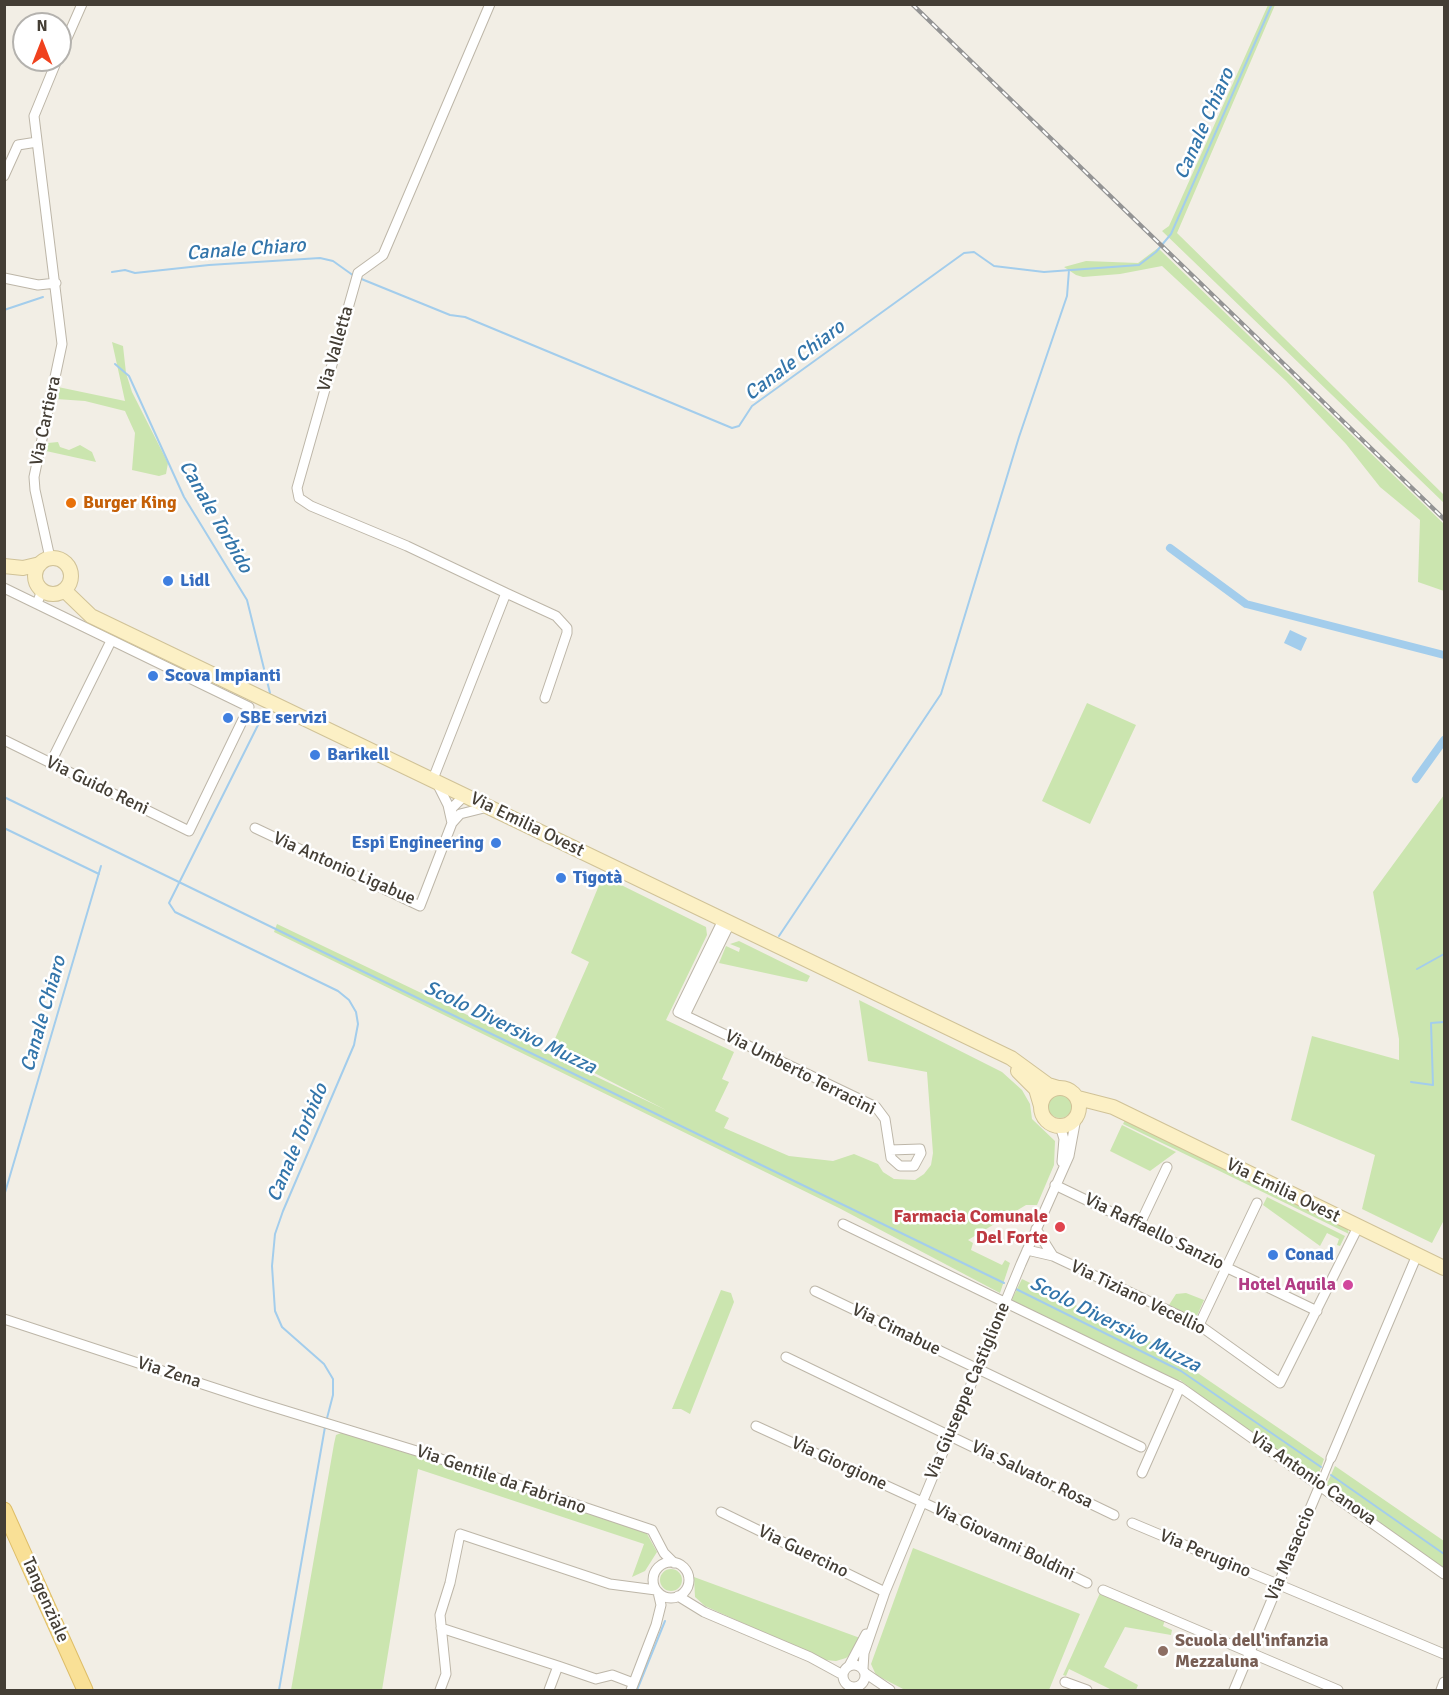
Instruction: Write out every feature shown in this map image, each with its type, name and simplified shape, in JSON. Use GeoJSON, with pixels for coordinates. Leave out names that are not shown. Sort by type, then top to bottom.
{"type":"FeatureCollection","features":[{"type":"Feature","properties":{"kind":"main road"},"geometry":{"type":"LineString","coordinates":[[4,566],[23,568],[45,561],[62,560],[70,569],[70,580],[64,590],[53,593],[39,585],[4,573]]}},
{"type":"Feature","properties":{"kind":"main road"},"geometry":{"type":"LineString","coordinates":[[39,585],[45,561]]}},
{"type":"Feature","properties":{"kind":"main road","name":"Via Emilia Ovest"},"geometry":{"type":"LineString","coordinates":[[64,590],[91,616],[434,779],[996,1053],[1019,1062],[1041,1080],[1058,1088]]}},
{"type":"Feature","properties":{"kind":"main road","name":"Via Emilia Ovest"},"geometry":{"type":"LineString","coordinates":[[996,1053],[1036,1089],[1041,1106]]}},
{"type":"Feature","properties":{"kind":"main road"},"geometry":{"type":"LineString","coordinates":[[1058,1088],[1070,1090],[1078,1098],[1078,1116],[1060,1126],[1048,1122],[1041,1106],[1047,1093],[1058,1088]]}},
{"type":"Feature","properties":{"kind":"main road","name":"Via Emilia Ovest"},"geometry":{"type":"LineString","coordinates":[[1078,1098],[1102,1103],[1444,1268]]}},
{"type":"Feature","properties":{"kind":"main road","name":"Via Emilia Ovest"},"geometry":{"type":"LineString","coordinates":[[1078,1116],[1100,1110],[1121,1113]]}},
{"type":"Feature","properties":{"kind":"main road","name":"Tangenziale"},"geometry":{"type":"LineString","coordinates":[[4,1510],[85,1690]]}},
{"type":"Feature","properties":{"kind":"street"},"geometry":{"type":"LineString","coordinates":[[72,27],[82,4]]}},
{"type":"Feature","properties":{"kind":"street","name":"Via Valletta"},"geometry":{"type":"LineString","coordinates":[[490,4],[383,255],[357,276],[298,482],[299,498],[311,506],[407,546],[556,616],[567,628],[545,698]]}},
{"type":"Feature","properties":{"kind":"street","name":"Via Cartiera"},"geometry":{"type":"LineString","coordinates":[[45,561],[34,477],[62,350],[56,283],[34,116],[52,72]]}},
{"type":"Feature","properties":{"kind":"street"},"geometry":{"type":"LineString","coordinates":[[4,176],[18,145],[37,142]]}},
{"type":"Feature","properties":{"kind":"street"},"geometry":{"type":"LineString","coordinates":[[4,278],[38,285],[56,283]]}},
{"type":"Feature","properties":{"kind":"street"},"geometry":{"type":"LineString","coordinates":[[37,604],[39,585]]}},
{"type":"Feature","properties":{"kind":"street"},"geometry":{"type":"LineString","coordinates":[[4,588],[111,641],[50,764]]}},
{"type":"Feature","properties":{"kind":"street"},"geometry":{"type":"LineString","coordinates":[[489,806],[454,817],[434,779],[506,593]]}},
{"type":"Feature","properties":{"kind":"street","name":"Via Guido Reni"},"geometry":{"type":"LineString","coordinates":[[4,740],[189,831],[249,707],[111,641]]}},
{"type":"Feature","properties":{"kind":"street","name":"Via Antonio Ligabue"},"geometry":{"type":"LineString","coordinates":[[255,828],[420,906],[454,817],[465,795]]}},
{"type":"Feature","properties":{"kind":"street","name":"Via Umberto Terracini"},"geometry":{"type":"LineString","coordinates":[[727,922],[681,1013],[876,1107],[885,1119],[890,1150]]}},
{"type":"Feature","properties":{"kind":"street","name":"Via Giuseppe Castiglione"},"geometry":{"type":"LineString","coordinates":[[855,1687],[864,1671],[864,1653],[885,1592],[977,1368],[1072,1147],[1078,1116]]}},
{"type":"Feature","properties":{"kind":"street","name":"Via Giuseppe Castiglione"},"geometry":{"type":"LineString","coordinates":[[1060,1126],[1064,1150],[1060,1172]]}},
{"type":"Feature","properties":{"kind":"street"},"geometry":{"type":"LineString","coordinates":[[1139,1226],[1167,1167]]}},
{"type":"Feature","properties":{"kind":"street","name":"Via Raffaello Sanzio"},"geometry":{"type":"LineString","coordinates":[[1055,1185],[1317,1311]]}},
{"type":"Feature","properties":{"kind":"street"},"geometry":{"type":"LineString","coordinates":[[1199,1325],[1257,1203]]}},
{"type":"Feature","properties":{"kind":"street","name":"Via Antonio Canova"},"geometry":{"type":"LineString","coordinates":[[843,1224],[1180,1387],[1444,1574]]}},
{"type":"Feature","properties":{"kind":"street"},"geometry":{"type":"LineString","coordinates":[[1317,1311],[1358,1227]]}},
{"type":"Feature","properties":{"kind":"street","name":"Via Tiziano Vecellio"},"geometry":{"type":"LineString","coordinates":[[1036,1229],[1053,1256]]}},
{"type":"Feature","properties":{"kind":"street","name":"Via Tiziano Vecellio"},"geometry":{"type":"LineString","coordinates":[[1032,1239],[1046,1247]]}},
{"type":"Feature","properties":{"kind":"street","name":"Via Tiziano Vecellio"},"geometry":{"type":"LineString","coordinates":[[1027,1250],[1053,1256],[1199,1325],[1280,1383],[1317,1311]]}},
{"type":"Feature","properties":{"kind":"street"},"geometry":{"type":"LineString","coordinates":[[1320,1485],[1417,1255]]}},
{"type":"Feature","properties":{"kind":"street","name":"Via Cimabue"},"geometry":{"type":"LineString","coordinates":[[815,1291],[1141,1447]]}},
{"type":"Feature","properties":{"kind":"street","name":"Via Zena"},"geometry":{"type":"LineString","coordinates":[[4,1319],[335,1426]]}},
{"type":"Feature","properties":{"kind":"street","name":"Via Salvator Rosa"},"geometry":{"type":"LineString","coordinates":[[786,1357],[1114,1515]]}},
{"type":"Feature","properties":{"kind":"street"},"geometry":{"type":"LineString","coordinates":[[1142,1473],[1180,1387]]}},
{"type":"Feature","properties":{"kind":"street","name":"Via Gentile da Fabriano"},"geometry":{"type":"LineString","coordinates":[[335,1426],[652,1530],[674,1563]]}},
{"type":"Feature","properties":{"kind":"street","name":"Via Giorgione"},"geometry":{"type":"LineString","coordinates":[[756,1426],[922,1502]]}},
{"type":"Feature","properties":{"kind":"street","name":"Via Masaccio"},"geometry":{"type":"LineString","coordinates":[[1234,1690],[1320,1485]]}},
{"type":"Feature","properties":{"kind":"street","name":"Via Giovanni Boldini"},"geometry":{"type":"LineString","coordinates":[[922,1502],[1087,1583]]}},
{"type":"Feature","properties":{"kind":"street","name":"Via Guercino"},"geometry":{"type":"LineString","coordinates":[[721,1512],[885,1592]]}},
{"type":"Feature","properties":{"kind":"street","name":"Via Perugino"},"geometry":{"type":"LineString","coordinates":[[1132,1523],[1444,1654]]}},
{"type":"Feature","properties":{"kind":"street"},"geometry":{"type":"LineString","coordinates":[[440,1690],[446,1674],[440,1615],[450,1583],[460,1534],[621,1587],[657,1591],[667,1598],[676,1597],[846,1671],[857,1665],[890,1690]]}},
{"type":"Feature","properties":{"kind":"street"},"geometry":{"type":"LineString","coordinates":[[441,1628],[596,1679],[612,1675],[632,1687],[656,1625],[661,1605],[657,1591],[656,1571],[660,1545]]}},
{"type":"Feature","properties":{"kind":"street"},"geometry":{"type":"LineString","coordinates":[[621,1587],[642,1583],[656,1571],[674,1563],[687,1573],[694,1601],[708,1612]]}},
{"type":"Feature","properties":{"kind":"street"},"geometry":{"type":"LineString","coordinates":[[656,1625],[688,1584]]}},
{"type":"Feature","properties":{"kind":"street"},"geometry":{"type":"LineString","coordinates":[[1103,1590],[1338,1690]]}},
{"type":"Feature","properties":{"kind":"street","name":"Via Giuseppe Castiglione"},"geometry":{"type":"LineString","coordinates":[[841,1690],[846,1671],[878,1611]]}},
{"type":"Feature","properties":{"kind":"street"},"geometry":{"type":"LineString","coordinates":[[549,1690],[558,1666]]}},
{"type":"Feature","properties":{"kind":"street"},"geometry":{"type":"LineString","coordinates":[[846,1671],[847,1684],[882,1690]]}},
{"type":"Feature","properties":{"kind":"street"},"geometry":{"type":"LineString","coordinates":[[1065,1682],[1087,1690]]}},
{"type":"Feature","properties":{"kind":"street"},"geometry":{"type":"LineString","coordinates":[[1441,1690],[1444,1682]]}},
{"type":"Feature","properties":{"kind":"green space"},"geometry":{"type":"Polygon","coordinates":[[[1268,5],[1275,5],[1177,233],[1444,495],[1444,503],[1162,231],[1169,226],[1268,5]]]}},
{"type":"Feature","properties":{"kind":"green space"},"geometry":{"type":"Polygon","coordinates":[[[1158,248],[1444,524],[1444,591],[1418,582],[1420,520],[1380,487],[1346,444],[1286,381],[1162,266],[1120,274],[1083,277],[1064,267],[1086,261],[1138,263],[1158,248]]]}},
{"type":"Feature","properties":{"kind":"green space"},"geometry":{"type":"Polygon","coordinates":[[[112,342],[123,346],[126,373],[132,392],[168,463],[166,474],[159,476],[132,470],[135,433],[125,411],[85,401],[56,399],[58,387],[125,401],[112,342]]]}},
{"type":"Feature","properties":{"kind":"green space"},"geometry":{"type":"Polygon","coordinates":[[[58,442],[60,447],[69,450],[80,445],[92,452],[96,462],[46,451],[48,443],[58,442]]]}},
{"type":"Feature","properties":{"kind":"green space"},"geometry":{"type":"Polygon","coordinates":[[[1087,703],[1136,725],[1090,824],[1042,801],[1087,703]]]}},
{"type":"Feature","properties":{"kind":"green space"},"geometry":{"type":"Polygon","coordinates":[[[1444,795],[1444,1220],[1432,1243],[1362,1209],[1375,1155],[1291,1120],[1312,1036],[1399,1060],[1399,1039],[1373,892],[1444,795]]]}},
{"type":"Feature","properties":{"kind":"green space"},"geometry":{"type":"Polygon","coordinates":[[[605,877],[706,927],[707,935],[666,1020],[734,1052],[722,1079],[729,1082],[715,1111],[729,1118],[724,1128],[789,1156],[833,1161],[854,1154],[878,1164],[883,1172],[894,1179],[915,1180],[924,1174],[931,1165],[933,1153],[927,1072],[868,1061],[859,1000],[1002,1072],[1022,1090],[1030,1104],[1032,1119],[1055,1141],[1054,1165],[1037,1205],[1026,1205],[968,1240],[973,1243],[971,1250],[1002,1265],[1005,1260],[1010,1263],[1000,1293],[839,1208],[274,932],[277,924],[666,1110],[550,1050],[589,962],[571,953],[602,878],[605,877]]]}},
{"type":"Feature","properties":{"kind":"green space"},"geometry":{"type":"Polygon","coordinates":[[[739,941],[810,976],[807,982],[719,963],[726,946],[739,952],[740,948],[730,944],[739,941]]]}},
{"type":"Feature","properties":{"kind":"green space"},"geometry":{"type":"Polygon","coordinates":[[[1060,1094],[1068,1098],[1072,1106],[1068,1114],[1060,1118],[1052,1114],[1048,1106],[1052,1098],[1060,1094]]]}},
{"type":"Feature","properties":{"kind":"green space"},"geometry":{"type":"Polygon","coordinates":[[[1125,1120],[1347,1227],[1349,1234],[1123,1124],[1125,1120]]]}},
{"type":"Feature","properties":{"kind":"green space"},"geometry":{"type":"Polygon","coordinates":[[[1122,1125],[1176,1152],[1150,1171],[1110,1151],[1122,1125]]]}},
{"type":"Feature","properties":{"kind":"green space"},"geometry":{"type":"Polygon","coordinates":[[[1267,1197],[1345,1236],[1340,1246],[1337,1245],[1339,1239],[1327,1233],[1320,1246],[1263,1205],[1267,1197]]]}},
{"type":"Feature","properties":{"kind":"green space"},"geometry":{"type":"Polygon","coordinates":[[[1022,1279],[1188,1360],[1186,1365],[1324,1459],[1317,1479],[1287,1455],[1284,1457],[1196,1395],[1197,1393],[1180,1380],[1175,1382],[1014,1303],[1012,1299],[1022,1279]]]}},
{"type":"Feature","properties":{"kind":"green space"},"geometry":{"type":"Polygon","coordinates":[[[721,1290],[731,1293],[734,1302],[690,1414],[681,1409],[672,1409],[721,1290]]]}},
{"type":"Feature","properties":{"kind":"green space"},"geometry":{"type":"Polygon","coordinates":[[[1186,1293],[1204,1300],[1196,1318],[1169,1305],[1176,1294],[1186,1293]]]}},
{"type":"Feature","properties":{"kind":"green space"},"geometry":{"type":"Polygon","coordinates":[[[346,1431],[646,1532],[657,1552],[645,1571],[632,1577],[644,1544],[418,1469],[382,1690],[291,1690],[334,1444],[336,1435],[346,1431]]]}},
{"type":"Feature","properties":{"kind":"green space"},"geometry":{"type":"Polygon","coordinates":[[[1335,1466],[1444,1541],[1444,1569],[1326,1486],[1335,1466]]]}},
{"type":"Feature","properties":{"kind":"green space"},"geometry":{"type":"Polygon","coordinates":[[[913,1548],[1080,1614],[1049,1690],[905,1690],[876,1675],[871,1664],[913,1548]]]}},
{"type":"Feature","properties":{"kind":"green space"},"geometry":{"type":"Polygon","coordinates":[[[671,1569],[679,1572],[682,1580],[679,1588],[671,1591],[663,1588],[660,1580],[663,1572],[671,1569]]]}},
{"type":"Feature","properties":{"kind":"green space"},"geometry":{"type":"Polygon","coordinates":[[[694,1577],[860,1638],[851,1654],[846,1658],[836,1661],[825,1660],[705,1606],[695,1597],[694,1577]]]}},
{"type":"Feature","properties":{"kind":"green space"},"geometry":{"type":"Polygon","coordinates":[[[1100,1593],[1165,1620],[1163,1626],[1172,1630],[1171,1635],[1125,1627],[1104,1667],[1138,1685],[1136,1690],[1112,1690],[1069,1669],[1066,1676],[1063,1675],[1100,1593]]]}},
{"type":"Feature","properties":{"kind":"water"},"geometry":{"type":"Polygon","coordinates":[[[1290,630],[1307,638],[1301,651],[1284,643],[1290,630]]]}},
{"type":"Feature","properties":{"kind":"waterway","name":"Canale Chiaro"},"geometry":{"type":"LineString","coordinates":[[359,278],[450,315],[465,317],[732,428],[739,426],[752,406],[964,253],[974,252],[994,266],[1044,272],[1139,265],[1156,252],[1171,234],[1272,4]]}},
{"type":"Feature","properties":{"kind":"waterway","name":"Canale Chiaro"},"geometry":{"type":"LineString","coordinates":[[112,272],[125,270],[135,273],[209,265],[320,258],[333,261],[354,276]]}},
{"type":"Feature","properties":{"kind":"waterway"},"geometry":{"type":"LineString","coordinates":[[779,936],[941,694],[1019,437],[1067,296],[1069,270]]}},
{"type":"Feature","properties":{"kind":"waterway","name":"Canale Chiaro"},"geometry":{"type":"LineString","coordinates":[[4,310],[43,297]]}},
{"type":"Feature","properties":{"kind":"waterway","name":"Canale Torbido"},"geometry":{"type":"LineString","coordinates":[[115,364],[129,376],[184,497],[247,600],[270,693]]}},
{"type":"Feature","properties":{"kind":"waterway"},"geometry":{"type":"LineString","coordinates":[[1170,548],[1246,604],[1444,655]]}},
{"type":"Feature","properties":{"kind":"waterway","name":"Canale Torbido"},"geometry":{"type":"LineString","coordinates":[[264,713],[169,903],[175,912],[338,991],[349,1000],[356,1012],[358,1024],[354,1045],[283,1211],[275,1234],[272,1266],[275,1311],[282,1327],[324,1364],[333,1379],[333,1395],[326,1422]]}},
{"type":"Feature","properties":{"kind":"waterway"},"geometry":{"type":"LineString","coordinates":[[1416,779],[1444,740]]}},
{"type":"Feature","properties":{"kind":"waterway","name":"Scolo Diversivo Muzza"},"geometry":{"type":"LineString","coordinates":[[4,797],[1004,1283]]}},
{"type":"Feature","properties":{"kind":"waterway","name":"Canale Chiaro"},"geometry":{"type":"LineString","coordinates":[[4,828],[99,874]]}},
{"type":"Feature","properties":{"kind":"waterway","name":"Canale Chiaro"},"geometry":{"type":"LineString","coordinates":[[4,1196],[101,866]]}},
{"type":"Feature","properties":{"kind":"waterway"},"geometry":{"type":"LineString","coordinates":[[1417,969],[1444,954]]}},
{"type":"Feature","properties":{"kind":"waterway"},"geometry":{"type":"LineString","coordinates":[[1411,1082],[1433,1085],[1431,1023],[1444,1022]]}},
{"type":"Feature","properties":{"kind":"waterway","name":"Scolo Diversivo Muzza"},"geometry":{"type":"LineString","coordinates":[[1016,1289],[1181,1371],[1321,1467]]}},
{"type":"Feature","properties":{"kind":"waterway","name":"Canale Torbido"},"geometry":{"type":"LineString","coordinates":[[279,1690],[325,1427]]}},
{"type":"Feature","properties":{"kind":"waterway","name":"Scolo Diversivo Muzza"},"geometry":{"type":"LineString","coordinates":[[1331,1475],[1444,1554]]}},
{"type":"Feature","properties":{"kind":"waterway"},"geometry":{"type":"LineString","coordinates":[[637,1690],[665,1621]]}},
{"type":"Feature","properties":{"kind":"railway"},"geometry":{"type":"LineString","coordinates":[[912,4],[1444,519]]}},
{"type":"Feature","properties":{"kind":"place","name":"Burger King"},"geometry":{"type":"Point","coordinates":[71,503]}},
{"type":"Feature","properties":{"kind":"place","name":"Lidl"},"geometry":{"type":"Point","coordinates":[168,581]}},
{"type":"Feature","properties":{"kind":"place","name":"Scova Impianti"},"geometry":{"type":"Point","coordinates":[153,676]}},
{"type":"Feature","properties":{"kind":"place","name":"SBE servizi"},"geometry":{"type":"Point","coordinates":[228,718]}},
{"type":"Feature","properties":{"kind":"place","name":"Barikell"},"geometry":{"type":"Point","coordinates":[315,755]}},
{"type":"Feature","properties":{"kind":"place","name":"Espi Engineering"},"geometry":{"type":"Point","coordinates":[496,843]}},
{"type":"Feature","properties":{"kind":"place","name":"Tigotà"},"geometry":{"type":"Point","coordinates":[561,878]}},
{"type":"Feature","properties":{"kind":"place","name":"Farmacia Comunale Del Forte"},"geometry":{"type":"Point","coordinates":[1060,1227]}},
{"type":"Feature","properties":{"kind":"place","name":"Conad"},"geometry":{"type":"Point","coordinates":[1273,1255]}},
{"type":"Feature","properties":{"kind":"place","name":"Hotel Aquila"},"geometry":{"type":"Point","coordinates":[1348,1285]}},
{"type":"Feature","properties":{"kind":"place","name":"Scuola dell'infanzia Mezzaluna"},"geometry":{"type":"Point","coordinates":[1163,1651]}}]}
